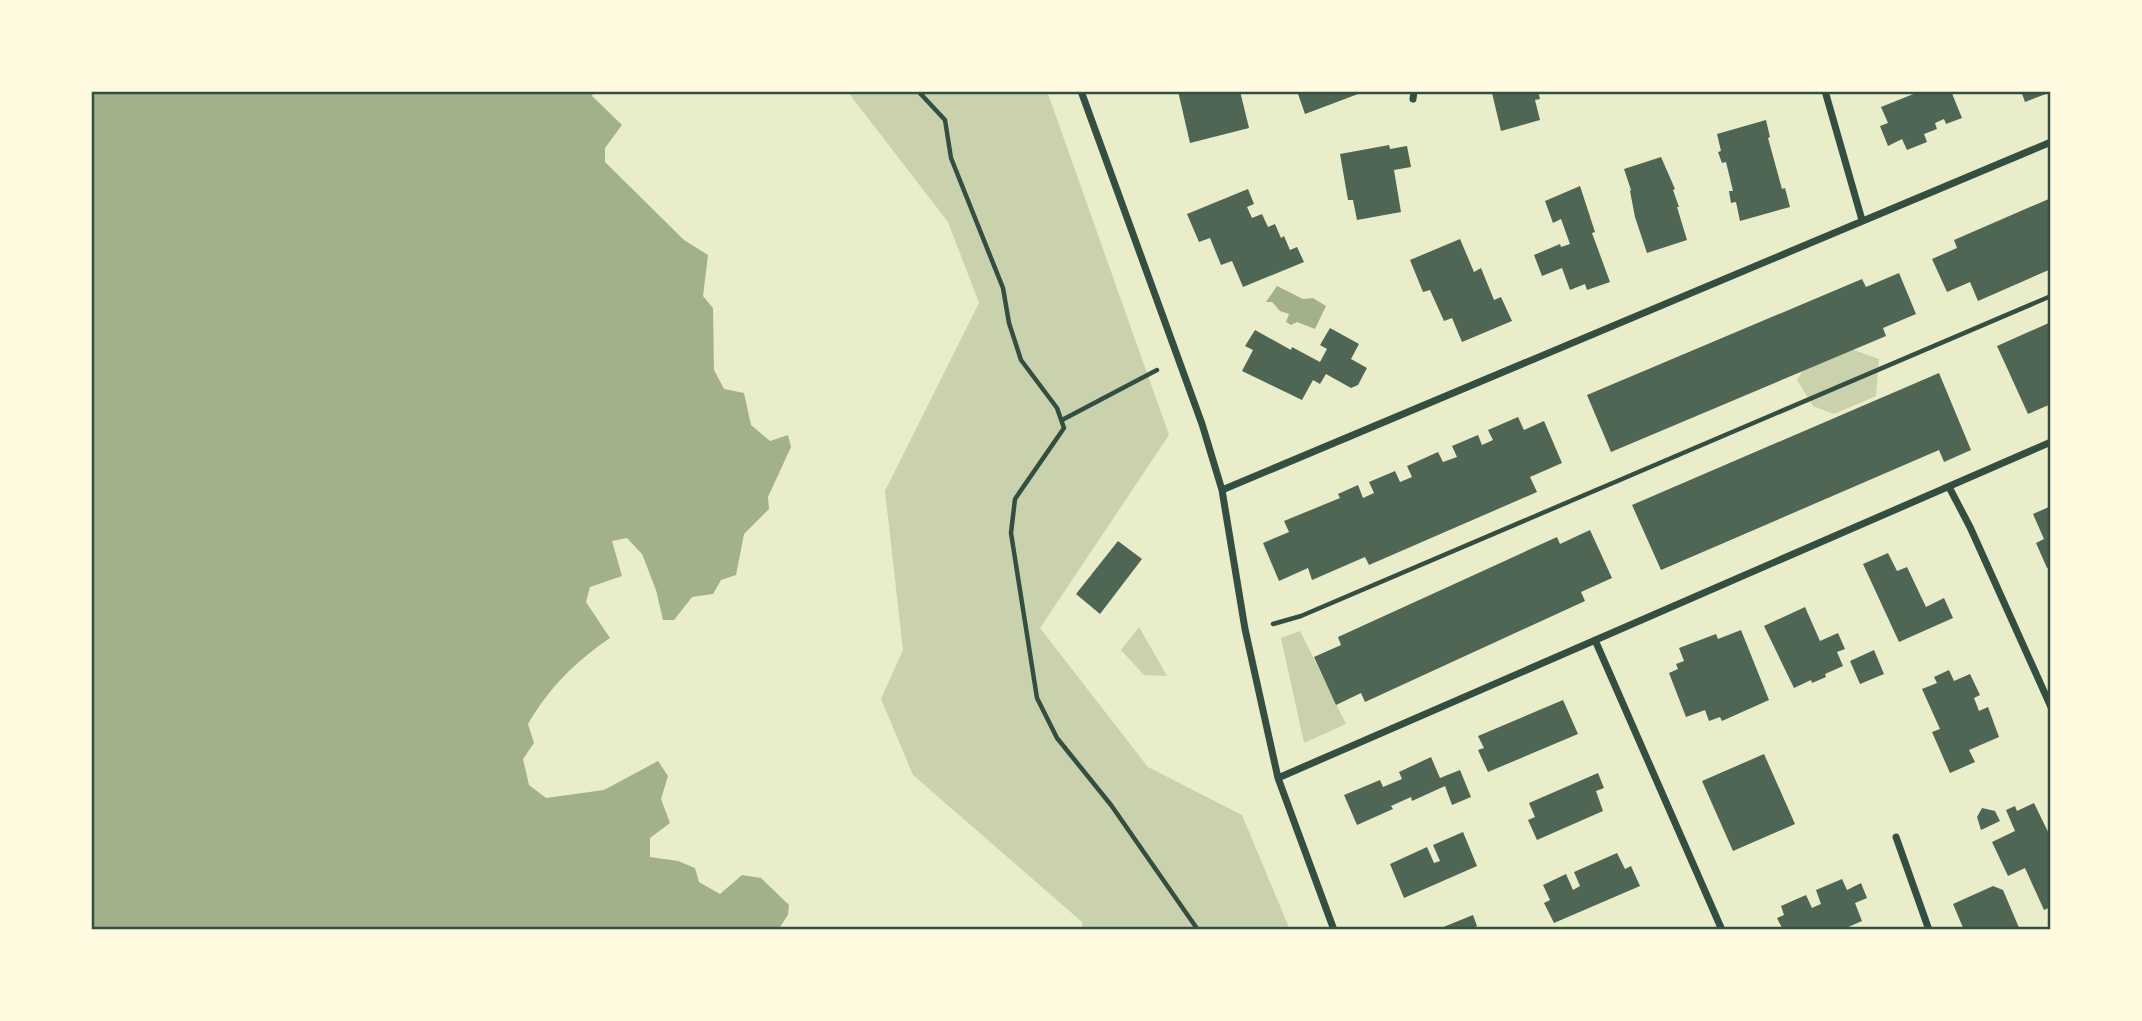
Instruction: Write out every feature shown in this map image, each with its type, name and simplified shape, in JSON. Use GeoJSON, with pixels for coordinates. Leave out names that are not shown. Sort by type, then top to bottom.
{"type":"FeatureCollection","features":[{"type":"Feature","properties":{"kind":"street"},"geometry":{"type":"LineString","coordinates":[[1081,91],[1202,424],[1222,489],[1245,629],[1278,778],[1334,930]]}},
{"type":"Feature","properties":{"kind":"street"},"geometry":{"type":"LineString","coordinates":[[1825,91],[1862,220]]}},
{"type":"Feature","properties":{"kind":"street"},"geometry":{"type":"LineString","coordinates":[[1222,489],[2051,142]]}},
{"type":"Feature","properties":{"kind":"street"},"geometry":{"type":"LineString","coordinates":[[1278,778],[2051,442]]}},
{"type":"Feature","properties":{"kind":"street"},"geometry":{"type":"LineString","coordinates":[[1950,487],[2051,707]]}},
{"type":"Feature","properties":{"kind":"street"},"geometry":{"type":"LineString","coordinates":[[1595,639],[1722,930]]}},
{"type":"Feature","properties":{"kind":"street"},"geometry":{"type":"LineString","coordinates":[[1896,837],[1929,930]]}},
{"type":"Feature","properties":{"kind":"path"},"geometry":{"type":"LineString","coordinates":[[918,91],[945,120],[951,158],[1003,288],[1009,323],[1021,360],[1057,408],[1064,428],[1016,499],[1011,533],[1037,698],[1057,738],[1111,805],[1198,930]]}},
{"type":"Feature","properties":{"kind":"path"},"geometry":{"type":"LineString","coordinates":[[1273,624],[1301,616],[2051,296]]}},
{"type":"Feature","properties":{"kind":"path"},"geometry":{"type":"LineString","coordinates":[[1062,420],[1157,370]]}},
{"type":"Feature","properties":{"kind":"shaded area"},"geometry":{"type":"Polygon","coordinates":[[[91,91],[594,91],[592,96],[622,125],[605,148],[605,162],[684,240],[708,255],[703,296],[713,308],[714,370],[724,389],[744,393],[751,425],[770,441],[788,435],[791,447],[768,497],[769,509],[744,534],[736,575],[721,580],[713,594],[692,597],[674,620],[663,620],[656,590],[642,554],[627,538],[612,541],[622,576],[590,587],[586,602],[610,638],[574,666],[545,699],[528,724],[534,743],[523,759],[529,785],[546,798],[604,790],[658,761],[668,776],[661,799],[670,823],[650,838],[650,857],[678,861],[695,868],[699,882],[720,894],[742,875],[761,878],[789,905],[788,915],[778,930],[91,930],[91,91]]]}},
{"type":"Feature","properties":{"kind":"shaded area"},"geometry":{"type":"Polygon","coordinates":[[[847,91],[1047,91],[1169,435],[1040,628],[1148,767],[1242,815],[1290,930],[1083,930],[1082,922],[913,775],[881,699],[903,650],[885,491],[979,303],[948,222],[847,91]]]}},
{"type":"Feature","properties":{"kind":"shaded area"},"geometry":{"type":"Polygon","coordinates":[[[1277,286],[1303,299],[1313,298],[1326,306],[1315,329],[1297,322],[1291,325],[1286,322],[1289,314],[1280,311],[1272,302],[1266,302],[1277,286]]]}},
{"type":"Feature","properties":{"kind":"shaded area"},"geometry":{"type":"Polygon","coordinates":[[[1843,346],[1879,359],[1876,396],[1834,414],[1813,406],[1797,380],[1811,358],[1843,346]]]}},
{"type":"Feature","properties":{"kind":"shaded area"},"geometry":{"type":"Polygon","coordinates":[[[1139,627],[1167,676],[1144,675],[1121,650],[1139,627]]]}},
{"type":"Feature","properties":{"kind":"shaded area"},"geometry":{"type":"Polygon","coordinates":[[[1300,631],[1346,724],[1304,743],[1281,638],[1300,631]]]}},
{"type":"Feature","properties":{"kind":"building"},"geometry":{"type":"Polygon","coordinates":[[[1178,91],[1240,91],[1249,128],[1190,143],[1178,91]]]}},
{"type":"Feature","properties":{"kind":"building"},"geometry":{"type":"Polygon","coordinates":[[[1297,91],[1366,91],[1305,114],[1297,91]]]}},
{"type":"Feature","properties":{"kind":"building"},"geometry":{"type":"Polygon","coordinates":[[[1488,91],[1517,91],[1517,94],[1538,91],[1540,99],[1535,100],[1540,120],[1501,131],[1492,93],[1489,94],[1488,91]]]}},
{"type":"Feature","properties":{"kind":"building"},"geometry":{"type":"Polygon","coordinates":[[[1915,91],[1951,91],[1962,118],[1946,124],[1944,119],[1935,123],[1937,129],[1924,134],[1927,142],[1907,150],[1902,139],[1888,146],[1880,126],[1888,123],[1881,107],[1916,93],[1915,91]]]}},
{"type":"Feature","properties":{"kind":"building"},"geometry":{"type":"Polygon","coordinates":[[[2021,91],[2051,91],[2051,92],[2025,102],[2021,91]]]}},
{"type":"Feature","properties":{"kind":"building"},"geometry":{"type":"Polygon","coordinates":[[[1766,120],[1768,138],[1782,189],[1785,188],[1790,207],[1740,221],[1736,202],[1731,203],[1729,191],[1733,191],[1726,162],[1722,163],[1718,152],[1721,151],[1717,134],[1766,120]]]}},
{"type":"Feature","properties":{"kind":"building"},"geometry":{"type":"Polygon","coordinates":[[[1389,145],[1390,149],[1407,146],[1411,167],[1394,170],[1401,212],[1357,220],[1353,200],[1348,200],[1340,154],[1389,145]]]}},
{"type":"Feature","properties":{"kind":"building"},"geometry":{"type":"Polygon","coordinates":[[[1661,157],[1675,189],[1677,207],[1687,240],[1647,253],[1624,169],[1661,157]]]}},
{"type":"Feature","properties":{"kind":"building"},"geometry":{"type":"Polygon","coordinates":[[[1580,186],[1595,232],[1592,233],[1610,282],[1587,290],[1585,284],[1570,290],[1562,268],[1542,276],[1534,255],[1560,244],[1561,247],[1570,244],[1561,219],[1553,223],[1545,201],[1580,186]]]}},
{"type":"Feature","properties":{"kind":"building"},"geometry":{"type":"Polygon","coordinates":[[[1248,189],[1254,204],[1247,207],[1252,218],[1262,214],[1268,227],[1275,224],[1290,250],[1297,247],[1304,262],[1243,287],[1232,261],[1221,265],[1210,238],[1199,242],[1187,214],[1248,189]]]}},
{"type":"Feature","properties":{"kind":"building"},"geometry":{"type":"Polygon","coordinates":[[[2051,198],[2051,269],[1978,301],[1970,282],[1947,292],[1932,259],[1957,248],[1954,240],[2051,198]]]}},
{"type":"Feature","properties":{"kind":"building"},"geometry":{"type":"Polygon","coordinates":[[[1460,239],[1474,272],[1481,268],[1494,300],[1501,297],[1512,321],[1462,342],[1452,318],[1444,321],[1430,290],[1423,292],[1410,260],[1460,239]]]}},
{"type":"Feature","properties":{"kind":"building"},"geometry":{"type":"Polygon","coordinates":[[[1899,273],[1916,314],[1883,328],[1886,336],[1611,452],[1587,395],[1862,279],[1866,287],[1899,273]]]}},
{"type":"Feature","properties":{"kind":"building"},"geometry":{"type":"Polygon","coordinates":[[[2051,322],[2051,404],[2028,414],[1997,346],[2051,322]]]}},
{"type":"Feature","properties":{"kind":"building"},"geometry":{"type":"Polygon","coordinates":[[[1330,328],[1359,344],[1351,359],[1367,368],[1358,385],[1351,388],[1326,374],[1320,384],[1313,380],[1302,400],[1242,371],[1253,350],[1245,346],[1255,330],[1320,362],[1327,349],[1320,345],[1330,328]]]}},
{"type":"Feature","properties":{"kind":"building"},"geometry":{"type":"Polygon","coordinates":[[[1939,373],[1971,450],[1944,462],[1939,450],[1661,570],[1632,505],[1939,373]]]}},
{"type":"Feature","properties":{"kind":"building"},"geometry":{"type":"Polygon","coordinates":[[[1518,417],[1524,430],[1544,421],[1562,463],[1530,477],[1537,492],[1369,565],[1365,557],[1312,580],[1308,568],[1279,581],[1263,543],[1289,532],[1284,521],[1340,498],[1338,494],[1358,485],[1363,498],[1374,493],[1369,482],[1395,471],[1400,482],[1412,477],[1407,466],[1438,452],[1443,462],[1457,457],[1452,446],[1478,435],[1482,445],[1493,440],[1488,430],[1518,417]]]}},
{"type":"Feature","properties":{"kind":"building"},"geometry":{"type":"Polygon","coordinates":[[[2051,506],[2051,567],[2047,568],[2036,543],[2044,539],[2033,514],[2051,506]]]}},
{"type":"Feature","properties":{"kind":"building"},"geometry":{"type":"Polygon","coordinates":[[[1590,530],[1612,578],[1581,592],[1585,601],[1365,702],[1361,693],[1336,705],[1314,657],[1341,645],[1338,637],[1557,537],[1560,544],[1590,530]]]}},
{"type":"Feature","properties":{"kind":"building"},"geometry":{"type":"Polygon","coordinates":[[[1118,541],[1142,559],[1100,614],[1076,594],[1118,541]]]}},
{"type":"Feature","properties":{"kind":"building"},"geometry":{"type":"Polygon","coordinates":[[[1888,553],[1897,571],[1907,567],[1926,607],[1944,598],[1953,618],[1899,642],[1863,564],[1888,553]]]}},
{"type":"Feature","properties":{"kind":"building"},"geometry":{"type":"Polygon","coordinates":[[[1805,607],[1820,641],[1838,633],[1845,649],[1837,652],[1843,666],[1825,674],[1826,677],[1794,688],[1764,626],[1805,607]]]}},
{"type":"Feature","properties":{"kind":"building"},"geometry":{"type":"Polygon","coordinates":[[[1741,630],[1769,700],[1722,721],[1720,717],[1709,721],[1705,710],[1686,717],[1669,673],[1678,669],[1676,664],[1684,661],[1679,648],[1716,634],[1718,639],[1741,630]]]}},
{"type":"Feature","properties":{"kind":"building"},"geometry":{"type":"Polygon","coordinates":[[[1874,650],[1884,674],[1860,684],[1850,661],[1874,650]]]}},
{"type":"Feature","properties":{"kind":"building"},"geometry":{"type":"Polygon","coordinates":[[[1949,670],[1954,681],[1970,674],[1980,695],[1974,698],[1979,711],[1988,707],[1999,737],[1969,750],[1975,762],[1950,773],[1932,732],[1940,729],[1922,689],[1937,683],[1934,677],[1949,670]]]}},
{"type":"Feature","properties":{"kind":"building"},"geometry":{"type":"Polygon","coordinates":[[[1563,700],[1578,734],[1488,772],[1478,750],[1484,748],[1478,736],[1563,700]]]}},
{"type":"Feature","properties":{"kind":"building"},"geometry":{"type":"Polygon","coordinates":[[[1764,754],[1795,824],[1733,851],[1702,781],[1764,754]]]}},
{"type":"Feature","properties":{"kind":"building"},"geometry":{"type":"Polygon","coordinates":[[[1431,757],[1440,778],[1460,770],[1471,797],[1452,805],[1445,786],[1412,801],[1411,797],[1391,806],[1393,809],[1357,825],[1344,795],[1380,780],[1383,787],[1402,779],[1399,772],[1431,757]]]}},
{"type":"Feature","properties":{"kind":"building"},"geometry":{"type":"Polygon","coordinates":[[[1598,773],[1604,788],[1596,791],[1603,811],[1537,840],[1528,820],[1535,817],[1529,803],[1598,773]]]}},
{"type":"Feature","properties":{"kind":"building"},"geometry":{"type":"Polygon","coordinates":[[[2034,803],[2051,838],[2051,907],[2044,910],[2025,868],[2008,876],[1992,842],[2015,831],[2006,810],[2015,806],[2017,811],[2034,803]]]}},
{"type":"Feature","properties":{"kind":"building"},"geometry":{"type":"Polygon","coordinates":[[[1982,808],[1995,811],[2000,821],[1981,830],[1977,817],[1982,808]]]}},
{"type":"Feature","properties":{"kind":"building"},"geometry":{"type":"Polygon","coordinates":[[[1463,832],[1477,866],[1404,898],[1390,864],[1427,847],[1434,863],[1440,861],[1433,845],[1463,832]]]}},
{"type":"Feature","properties":{"kind":"building"},"geometry":{"type":"Polygon","coordinates":[[[1617,853],[1625,869],[1631,866],[1640,886],[1554,923],[1544,903],[1550,900],[1543,885],[1566,874],[1573,890],[1580,886],[1574,872],[1617,853]]]}},
{"type":"Feature","properties":{"kind":"building"},"geometry":{"type":"Polygon","coordinates":[[[1842,879],[1847,890],[1861,883],[1867,898],[1855,903],[1862,921],[1846,930],[1783,930],[1777,918],[1784,915],[1781,906],[1806,895],[1812,908],[1821,904],[1816,890],[1842,879]]]}},
{"type":"Feature","properties":{"kind":"building"},"geometry":{"type":"Polygon","coordinates":[[[1993,886],[2003,890],[2020,930],[1964,930],[1953,904],[1993,886]]]}},
{"type":"Feature","properties":{"kind":"building"},"geometry":{"type":"Polygon","coordinates":[[[1473,915],[1477,926],[1472,930],[1436,930],[1473,915]]]}}]}
